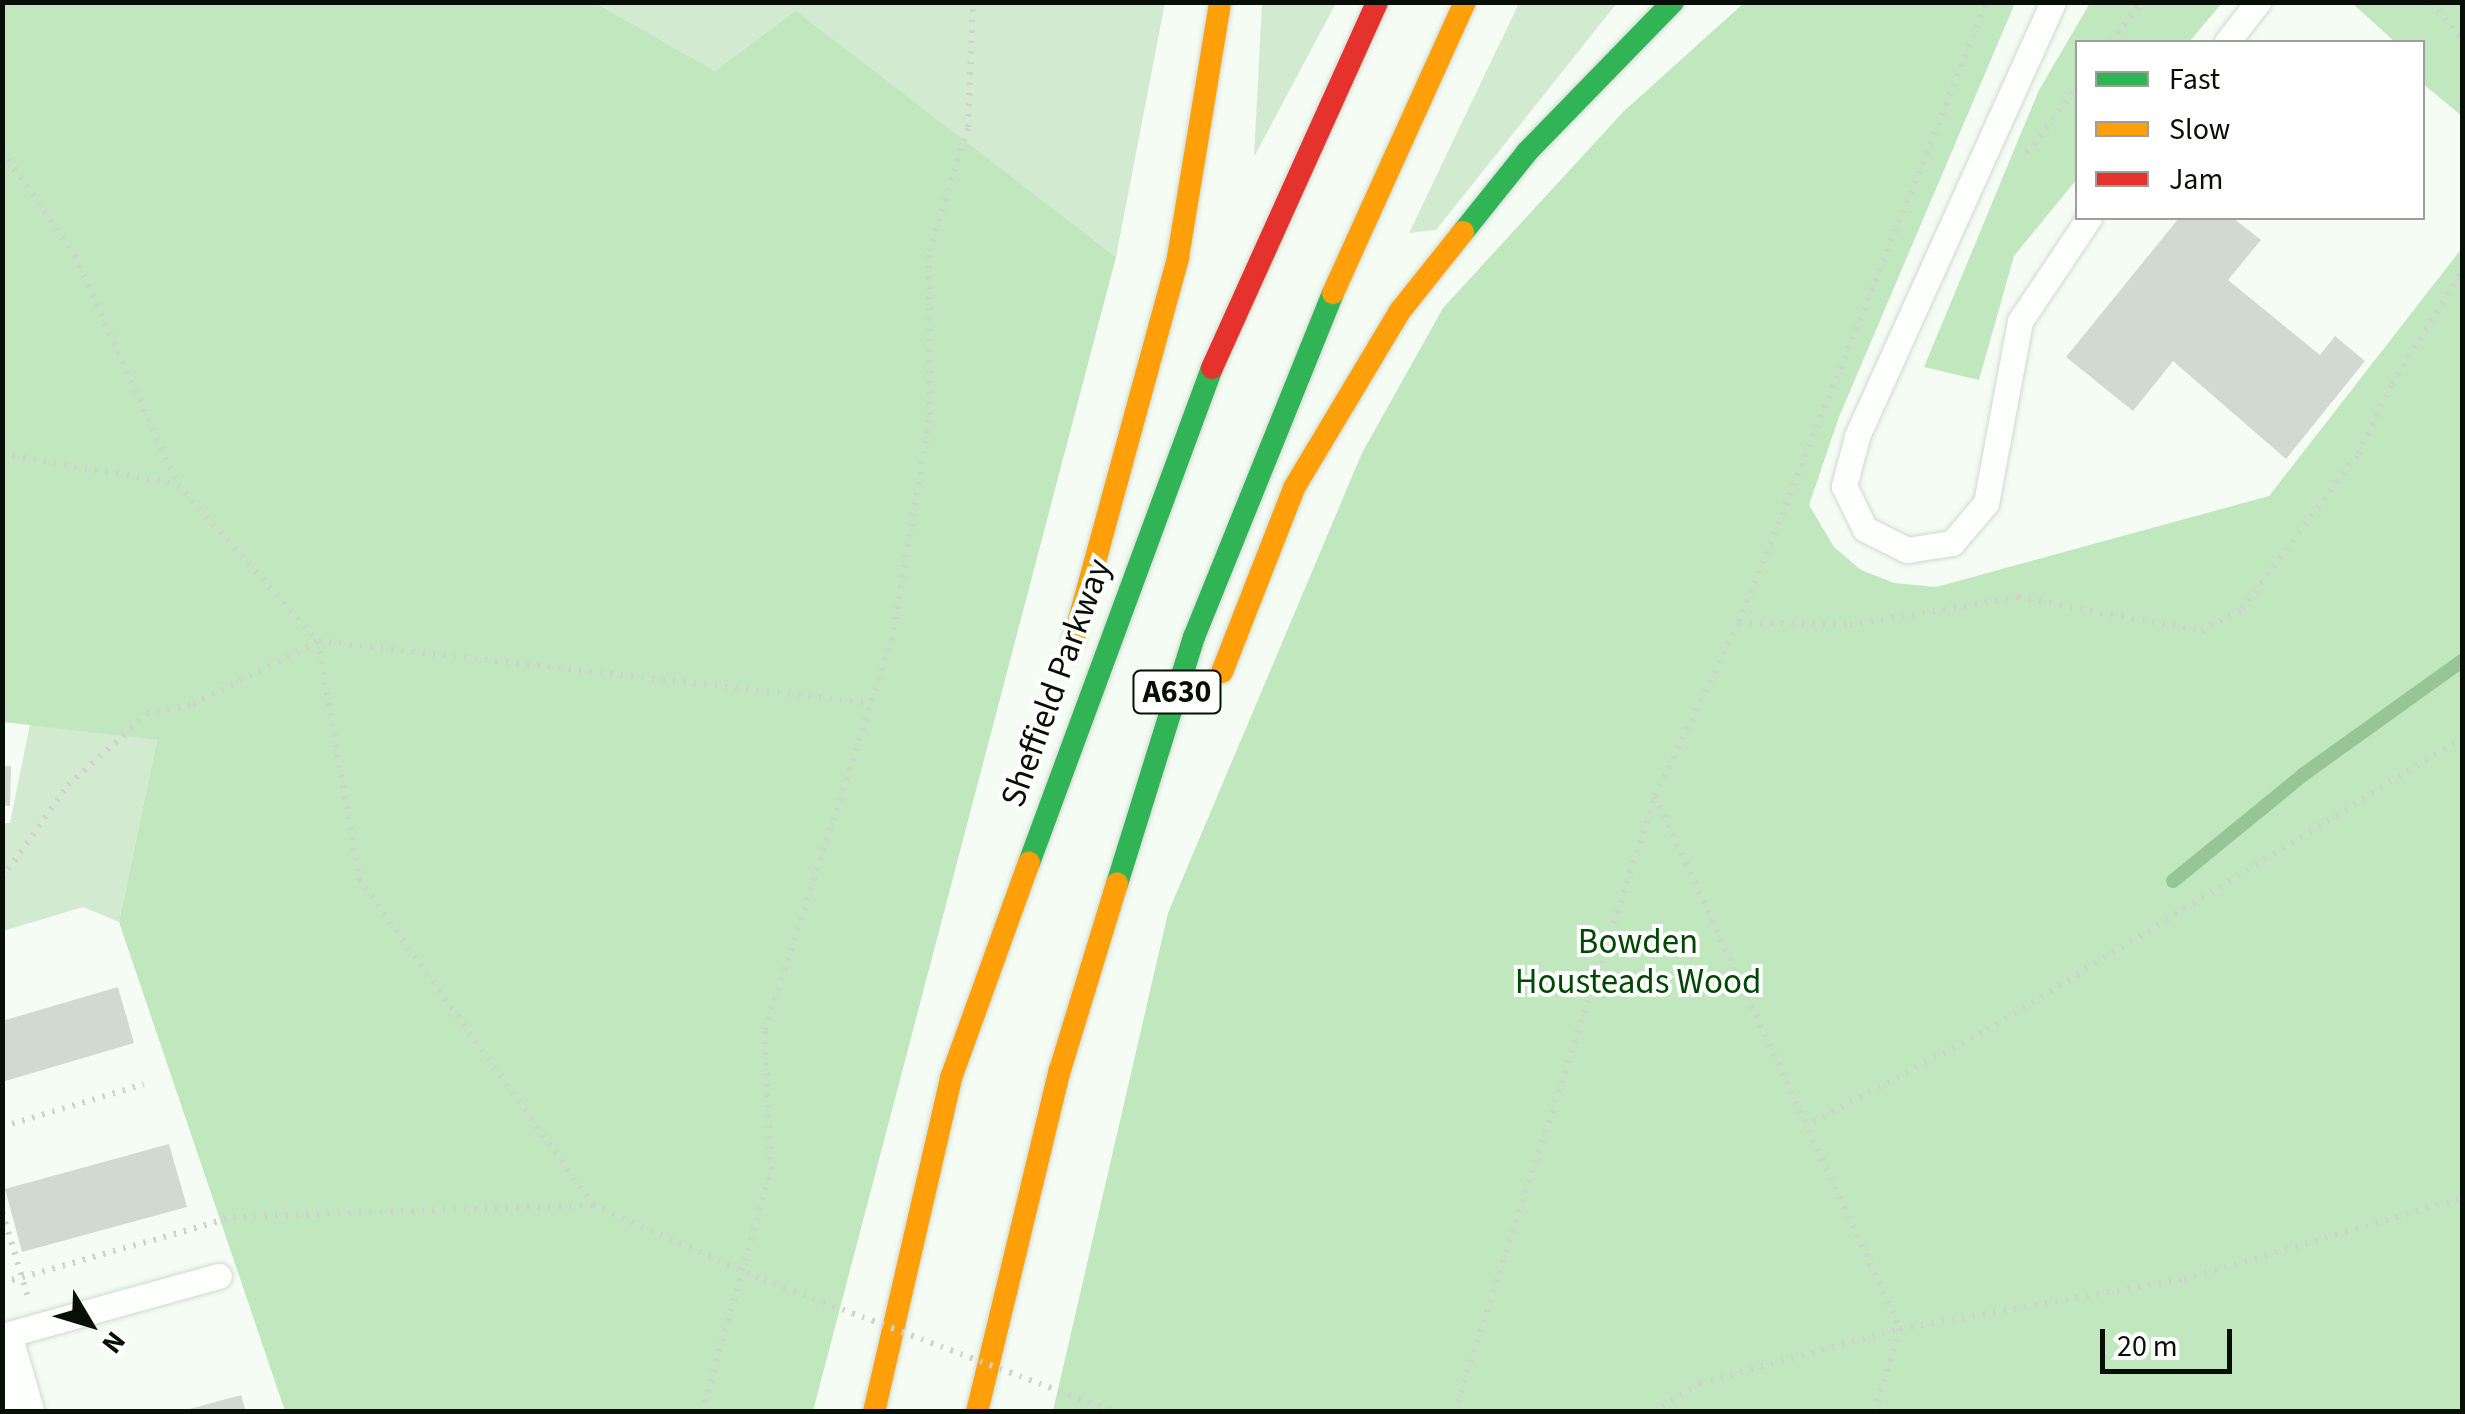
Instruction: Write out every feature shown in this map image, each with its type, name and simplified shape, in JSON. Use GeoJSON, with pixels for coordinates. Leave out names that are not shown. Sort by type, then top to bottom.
{"type":"FeatureCollection","features":[{"type":"Feature","properties":{"kind":"highway"},"geometry":{"type":"LineString","coordinates":[[1068,660],[1178,257],[1220,2]]}},
{"type":"Feature","properties":{"kind":"highway","name":"Sheffield Parkway"},"geometry":{"type":"LineString","coordinates":[[874,1412],[951,1078],[1170,476],[1238,304],[1377,2]]}},
{"type":"Feature","properties":{"kind":"highway","name":"A630"},"geometry":{"type":"LineString","coordinates":[[977,1412],[1060,1070],[1194,637],[1238,516],[1343,264],[1466,2]]}},
{"type":"Feature","properties":{"kind":"highway"},"geometry":{"type":"LineString","coordinates":[[1211,700],[1294,488],[1364,366],[1527,152],[1673,2]]}},
{"type":"Feature","properties":{"kind":"highway"},"geometry":{"type":"LineString","coordinates":[[951,1078],[1041,755]]}},
{"type":"Feature","properties":{"kind":"highway"},"geometry":{"type":"LineString","coordinates":[[1060,1070],[1162,826]]}},
{"type":"Feature","properties":{"kind":"street"},"geometry":{"type":"LineString","coordinates":[[2,1350],[20,1412]]}},
{"type":"Feature","properties":{"kind":"lane"},"geometry":{"type":"LineString","coordinates":[[2052,2],[1857,437],[1844,486],[1865,528],[1907,550],[1952,543],[1986,503],[2020,320],[2088,220]]}},
{"type":"Feature","properties":{"kind":"lane"},"geometry":{"type":"LineString","coordinates":[[2228,40],[2258,2]]}},
{"type":"Feature","properties":{"kind":"lane"},"geometry":{"type":"LineString","coordinates":[[2,1336],[219,1276]]}},
{"type":"Feature","properties":{"kind":"path"},"geometry":{"type":"LineString","coordinates":[[702,1412],[739,1267],[771,1170],[766,1030],[892,640],[930,415],[928,251],[968,127],[973,2]]}},
{"type":"Feature","properties":{"kind":"path"},"geometry":{"type":"LineString","coordinates":[[1454,1412],[1656,796],[1738,622],[1987,2]]}},
{"type":"Feature","properties":{"kind":"path"},"geometry":{"type":"LineString","coordinates":[[2113,40],[2142,2]]}},
{"type":"Feature","properties":{"kind":"path"},"geometry":{"type":"LineString","coordinates":[[2430,2],[2462,39]]}},
{"type":"Feature","properties":{"kind":"path"},"geometry":{"type":"LineString","coordinates":[[2,151],[75,256],[178,484],[318,642],[359,880],[593,1204]]}},
{"type":"Feature","properties":{"kind":"path"},"geometry":{"type":"LineString","coordinates":[[1738,622],[1850,625],[2018,597],[2201,630],[2242,609],[2358,454],[2392,384],[2462,271]]}},
{"type":"Feature","properties":{"kind":"path"},"geometry":{"type":"LineString","coordinates":[[2,454],[178,484]]}},
{"type":"Feature","properties":{"kind":"path"},"geometry":{"type":"LineString","coordinates":[[2,878],[68,785],[148,714],[193,704],[318,642],[872,703]]}},
{"type":"Feature","properties":{"kind":"path"},"geometry":{"type":"LineString","coordinates":[[1813,1122],[1987,1030],[2462,738]]}},
{"type":"Feature","properties":{"kind":"path"},"geometry":{"type":"LineString","coordinates":[[1656,796],[1900,1329],[1874,1412]]}},
{"type":"Feature","properties":{"kind":"path"},"geometry":{"type":"LineString","coordinates":[[2,1127],[144,1084]]}},
{"type":"Feature","properties":{"kind":"path"},"geometry":{"type":"LineString","coordinates":[[1653,1412],[1700,1383],[1900,1329],[2184,1279],[2462,1198]]}},
{"type":"Feature","properties":{"kind":"path"},"geometry":{"type":"LineString","coordinates":[[2,1282],[232,1218],[593,1204],[764,1280],[1116,1412]]}},
{"type":"Feature","properties":{"kind":"path"},"geometry":{"type":"LineString","coordinates":[[2,1212],[28,1298]]}},
{"type":"Feature","properties":{"kind":"green space","name":"Bowden Housteads Wood"},"geometry":{"type":"Polygon","coordinates":[[[1745,2],[2015,3],[1839,417],[1809,505],[1834,547],[1861,570],[1894,583],[1936,587],[2269,496],[2462,248],[2462,1411],[1053,1411],[1168,913],[1362,453],[1443,308],[1623,112],[1745,2]]]}},
{"type":"Feature","properties":{"kind":"green space"},"geometry":{"type":"Polygon","coordinates":[[[2,3],[596,3],[715,71],[796,11],[1116,257],[813,1411],[285,1411],[119,922],[157,740],[3,722],[2,3]]]}},
{"type":"Feature","properties":{"kind":"green space"},"geometry":{"type":"Polygon","coordinates":[[[596,3],[1165,3],[1116,257],[796,12],[715,71],[596,3]]]}},
{"type":"Feature","properties":{"kind":"green space"},"geometry":{"type":"Polygon","coordinates":[[[1262,3],[1336,3],[1254,157],[1262,3]]]}},
{"type":"Feature","properties":{"kind":"green space"},"geometry":{"type":"Polygon","coordinates":[[[1519,3],[1617,3],[1436,230],[1409,233],[1519,3]]]}},
{"type":"Feature","properties":{"kind":"green space"},"geometry":{"type":"Polygon","coordinates":[[[2090,3],[2222,3],[2191,40],[2075,40],[2075,181],[2014,256],[1979,380],[1924,367],[2039,90],[2090,3]]]}},
{"type":"Feature","properties":{"kind":"green space"},"geometry":{"type":"Polygon","coordinates":[[[2352,3],[2462,3],[2462,116],[2425,86],[2425,40],[2393,40],[2352,3]]]}},
{"type":"Feature","properties":{"kind":"green space"},"geometry":{"type":"Polygon","coordinates":[[[30,724],[157,740],[119,922],[83,907],[3,931],[3,823],[10,823],[30,724]]]}},
{"type":"Feature","properties":{"kind":"building"},"geometry":{"type":"Polygon","coordinates":[[[2177,220],[2236,220],[2261,240],[2228,280],[2320,355],[2335,336],[2365,361],[2286,459],[2173,361],[2133,411],[2066,357],[2177,220]]]}},
{"type":"Feature","properties":{"kind":"building"},"geometry":{"type":"Polygon","coordinates":[[[2,766],[11,766],[10,806],[2,805],[2,766]]]}},
{"type":"Feature","properties":{"kind":"building"},"geometry":{"type":"Polygon","coordinates":[[[118,987],[134,1043],[2,1082],[2,1021],[118,987]]]}},
{"type":"Feature","properties":{"kind":"building"},"geometry":{"type":"Polygon","coordinates":[[[169,1144],[187,1207],[22,1252],[5,1189],[169,1144]]]}},
{"type":"Feature","properties":{"kind":"building"},"geometry":{"type":"Polygon","coordinates":[[[241,1395],[246,1412],[186,1412],[186,1410],[241,1395]]]}},
{"type":"Feature","properties":{"kind":"waterway"},"geometry":{"type":"LineString","coordinates":[[2173,881],[2304,774],[2462,661]]}},
{"type":"Feature","properties":{"kind":"traffic: fast"},"geometry":{"type":"LineString","coordinates":[[1463,232],[1527,152],[1673,2]]}},
{"type":"Feature","properties":{"kind":"traffic: fast"},"geometry":{"type":"LineString","coordinates":[[1117,884],[1194,637],[1333,293]]}},
{"type":"Feature","properties":{"kind":"traffic: fast"},"geometry":{"type":"LineString","coordinates":[[1029,863],[1212,368]]}},
{"type":"Feature","properties":{"kind":"traffic: slow"},"geometry":{"type":"LineString","coordinates":[[1073,642],[1178,257],[1220,2]]}},
{"type":"Feature","properties":{"kind":"traffic: slow"},"geometry":{"type":"LineString","coordinates":[[1333,293],[1465,2]]}},
{"type":"Feature","properties":{"kind":"traffic: slow"},"geometry":{"type":"LineString","coordinates":[[1222,672],[1294,488],[1400,311],[1463,232]]}},
{"type":"Feature","properties":{"kind":"traffic: slow"},"geometry":{"type":"LineString","coordinates":[[874,1412],[951,1078],[1029,863]]}},
{"type":"Feature","properties":{"kind":"traffic: slow"},"geometry":{"type":"LineString","coordinates":[[977,1412],[1060,1070],[1117,884]]}},
{"type":"Feature","properties":{"kind":"traffic: jam"},"geometry":{"type":"LineString","coordinates":[[1212,368],[1377,2]]}}]}
